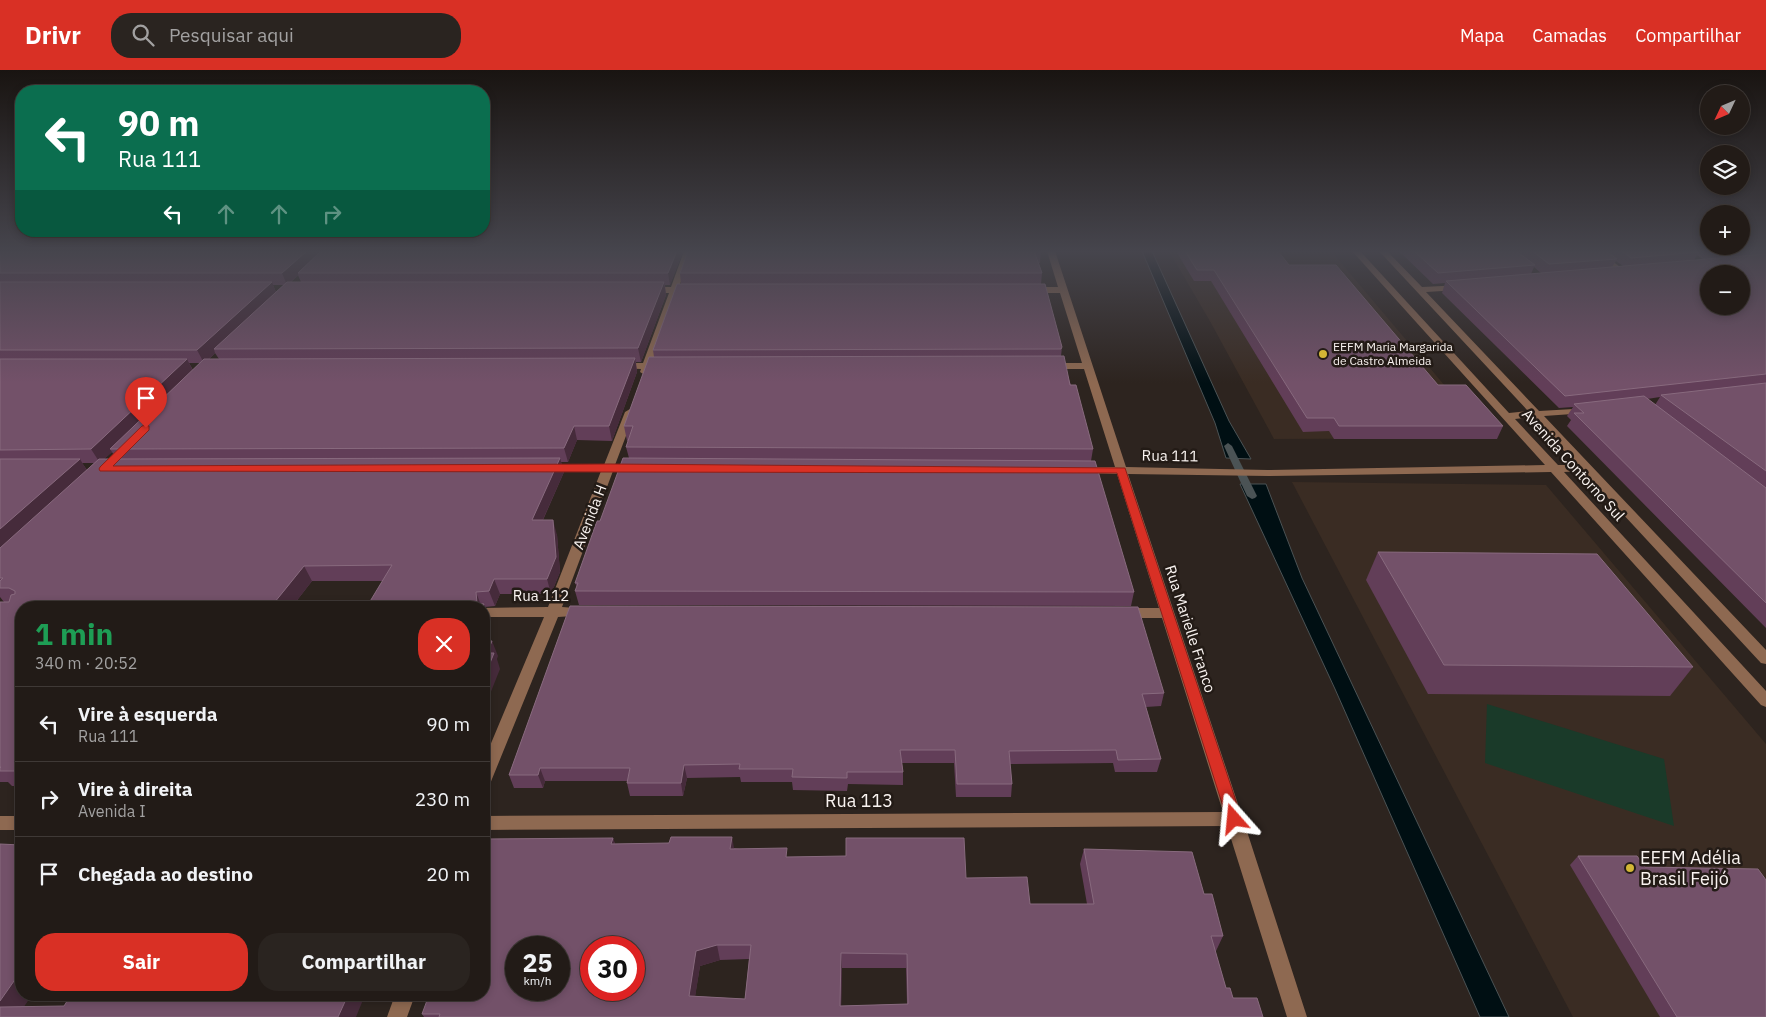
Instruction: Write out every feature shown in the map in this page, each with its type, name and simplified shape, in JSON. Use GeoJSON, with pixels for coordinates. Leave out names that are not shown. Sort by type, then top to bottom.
{"type":"FeatureCollection","features":[{"type":"Feature","properties":{"kind":"street"},"geometry":{"type":"LineString","coordinates":[[640,386],[671,295]]}},
{"type":"Feature","properties":{"kind":"street","name":"Rua Marielle Franco"},"geometry":{"type":"LineString","coordinates":[[1066,295],[1297,1017]]}},
{"type":"Feature","properties":{"kind":"street","name":"Avenida Contorno Sul"},"geometry":{"type":"LineString","coordinates":[[1397,295],[1766,701]]}},
{"type":"Feature","properties":{"kind":"street","name":"Avenida Contorno Sul"},"geometry":{"type":"LineString","coordinates":[[1424,295],[1766,659]]}},
{"type":"Feature","properties":{"kind":"street"},"geometry":{"type":"LineString","coordinates":[[605,366],[676,366]]}},
{"type":"Feature","properties":{"kind":"street"},"geometry":{"type":"LineString","coordinates":[[1039,366],[1088,366]]}},
{"type":"Feature","properties":{"kind":"street","name":"Avenida H"},"geometry":{"type":"LineString","coordinates":[[490,764],[610,468],[633,403]]}},
{"type":"Feature","properties":{"kind":"street"},"geometry":{"type":"LineString","coordinates":[[1508,416],[1594,410]]}},
{"type":"Feature","properties":{"kind":"street"},"geometry":{"type":"LineString","coordinates":[[539,468],[649,468]]}},
{"type":"Feature","properties":{"kind":"street","name":"Rua 111"},"geometry":{"type":"LineString","coordinates":[[1072,470],[1268,473],[1588,468]]}},
{"type":"Feature","properties":{"kind":"street","name":"Rua 112"},"geometry":{"type":"LineString","coordinates":[[490,612],[600,612]]}},
{"type":"Feature","properties":{"kind":"street"},"geometry":{"type":"LineString","coordinates":[[1114,613],[1168,613]]}},
{"type":"Feature","properties":{"kind":"street","name":"Rua 113"},"geometry":{"type":"LineString","coordinates":[[490,823],[1234,819]]}},
{"type":"Feature","properties":{"kind":"street"},"geometry":{"type":"LineString","coordinates":[[0,823],[15,823]]}},
{"type":"Feature","properties":{"kind":"street"},"geometry":{"type":"LineString","coordinates":[[397,1017],[403,1001]]}},
{"type":"Feature","properties":{"kind":"shaded area"},"geometry":{"type":"Polygon","coordinates":[[[1161,295],[1172,295],[1229,421],[1251,459],[1226,458],[1215,423],[1161,295]]]}},
{"type":"Feature","properties":{"kind":"shaded area","name":"EEFM Maria Margarida de Castro Almeida"},"geometry":{"type":"Polygon","coordinates":[[[1195,295],[1368,295],[1489,438],[1274,439],[1195,295]]]}},
{"type":"Feature","properties":{"kind":"shaded area","name":"EEFM Adélia Brasil Feijó"},"geometry":{"type":"Polygon","coordinates":[[[1292,482],[1546,485],[1766,744],[1766,1017],[1573,1017],[1292,482]]]}},
{"type":"Feature","properties":{"kind":"shaded area"},"geometry":{"type":"Polygon","coordinates":[[[1240,484],[1266,484],[1302,578],[1509,1017],[1480,1017],[1335,689],[1240,484]]]}},
{"type":"Feature","properties":{"kind":"green space"},"geometry":{"type":"Polygon","coordinates":[[[1487,704],[1664,759],[1674,826],[1485,763],[1487,704]]]}},
{"type":"Feature","properties":{"kind":"building"},"geometry":{"type":"Polygon","coordinates":[[[0,295],[257,295],[197,350],[0,350],[0,295]]]}},
{"type":"Feature","properties":{"kind":"building"},"geometry":{"type":"Polygon","coordinates":[[[273,295],[659,295],[638,348],[214,349],[273,295]]]}},
{"type":"Feature","properties":{"kind":"building"},"geometry":{"type":"Polygon","coordinates":[[[673,295],[1048,295],[1062,347],[1061,349],[653,350],[673,295]]]}},
{"type":"Feature","properties":{"kind":"building"},"geometry":{"type":"Polygon","coordinates":[[[1230,295],[1362,295],[1438,385],[1466,385],[1503,426],[1339,426],[1334,418],[1307,418],[1230,295]]]}},
{"type":"Feature","properties":{"kind":"building"},"geometry":{"type":"Polygon","coordinates":[[[1461,295],[1700,295],[1700,315],[1750,315],[1750,295],[1766,295],[1766,374],[1565,396],[1461,295]]]}},
{"type":"Feature","properties":{"kind":"building"},"geometry":{"type":"Polygon","coordinates":[[[1064,356],[1070,385],[1076,385],[1093,449],[626,447],[633,426],[624,426],[649,357],[1064,356]]]}},
{"type":"Feature","properties":{"kind":"building"},"geometry":{"type":"Polygon","coordinates":[[[635,358],[609,426],[574,426],[564,448],[110,449],[204,359],[635,358]]]}},
{"type":"Feature","properties":{"kind":"building"},"geometry":{"type":"Polygon","coordinates":[[[0,359],[187,359],[91,449],[0,450],[0,359]]]}},
{"type":"Feature","properties":{"kind":"building"},"geometry":{"type":"Polygon","coordinates":[[[1766,383],[1766,471],[1661,395],[1766,383]]]}},
{"type":"Feature","properties":{"kind":"building"},"geometry":{"type":"Polygon","coordinates":[[[1644,396],[1766,488],[1766,603],[1574,413],[1584,413],[1574,404],[1644,396]]]}},
{"type":"Feature","properties":{"kind":"building"},"geometry":{"type":"Polygon","coordinates":[[[560,458],[532,520],[553,520],[556,557],[547,579],[494,579],[489,591],[476,592],[477,601],[370,601],[392,565],[304,566],[276,601],[15,601],[15,771],[0,771],[0,602],[9,602],[11,595],[15,594],[15,591],[9,588],[0,588],[0,581],[3,578],[0,578],[0,548],[99,459],[560,458]]]}},
{"type":"Feature","properties":{"kind":"building"},"geometry":{"type":"Polygon","coordinates":[[[623,458],[1095,461],[1134,592],[575,591],[578,583],[575,583],[597,521],[600,521],[623,458]]]}},
{"type":"Feature","properties":{"kind":"building"},"geometry":{"type":"Polygon","coordinates":[[[0,459],[80,459],[0,529],[0,459]]]}},
{"type":"Feature","properties":{"kind":"building"},"geometry":{"type":"Polygon","coordinates":[[[1378,552],[1597,554],[1693,667],[1444,665],[1378,552]]]}},
{"type":"Feature","properties":{"kind":"building"},"geometry":{"type":"Polygon","coordinates":[[[570,606],[1138,607],[1164,693],[1142,694],[1161,759],[1118,760],[1116,750],[1009,751],[1012,784],[957,784],[955,750],[900,750],[903,772],[847,772],[847,778],[792,777],[793,769],[739,769],[740,764],[684,765],[681,783],[627,783],[630,768],[540,768],[538,775],[509,775],[570,606]]]}},
{"type":"Feature","properties":{"kind":"building"},"geometry":{"type":"Polygon","coordinates":[[[490,653],[494,653],[490,663],[490,653]]]}},
{"type":"Feature","properties":{"kind":"building"},"geometry":{"type":"Polygon","coordinates":[[[671,837],[732,837],[730,849],[787,848],[786,857],[846,856],[846,838],[964,838],[966,878],[1027,877],[1030,904],[1094,904],[1084,849],[1192,852],[1204,894],[1212,894],[1223,936],[1211,936],[1226,988],[1230,988],[1233,998],[1257,998],[1263,1017],[439,1017],[440,1014],[422,1014],[427,1001],[490,1001],[490,839],[613,838],[611,844],[669,843],[671,837]],[[717,945],[696,951],[689,996],[745,999],[751,945],[717,945]],[[841,953],[840,1006],[908,1004],[907,954],[841,953]]]}},
{"type":"Feature","properties":{"kind":"building"},"geometry":{"type":"Polygon","coordinates":[[[0,844],[15,845],[15,980],[0,1001],[0,844]]]}},
{"type":"Feature","properties":{"kind":"building"},"geometry":{"type":"Polygon","coordinates":[[[1578,856],[1637,856],[1645,867],[1758,869],[1766,880],[1766,1017],[1677,1017],[1578,856]]]}},
{"type":"Feature","properties":{"kind":"building"},"geometry":{"type":"Polygon","coordinates":[[[67,1001],[345,1001],[338,1017],[0,1017],[0,1007],[64,1006],[67,1001]]]}},
{"type":"Feature","properties":{"kind":"waterway"},"geometry":{"type":"LineString","coordinates":[[1228,446],[1252,496]]}},
{"type":"Feature","properties":{"kind":"place","name":"EEFM Maria Margarida de Castro Almeida"},"geometry":{"type":"Point","coordinates":[1323,354]}},
{"type":"Feature","properties":{"kind":"place","name":"EEFM Adélia Brasil Feijó"},"geometry":{"type":"Point","coordinates":[1630,868]}},
{"type":"Feature","properties":{"kind":"route"},"geometry":{"type":"LineString","coordinates":[[146,428],[104,469],[1121,470],[1234,819]]}}]}
